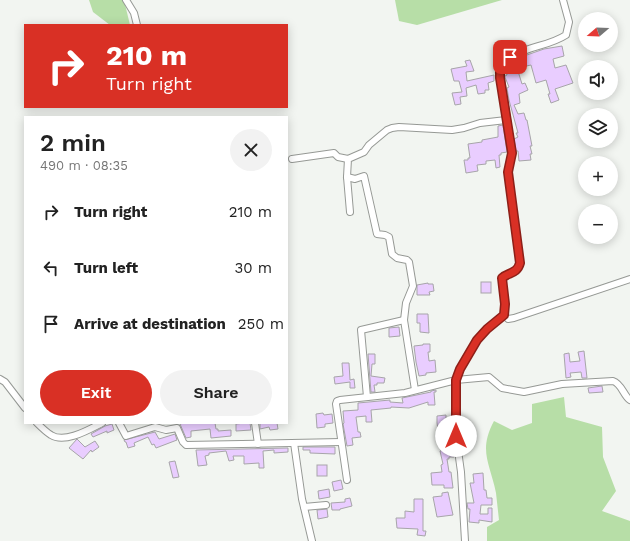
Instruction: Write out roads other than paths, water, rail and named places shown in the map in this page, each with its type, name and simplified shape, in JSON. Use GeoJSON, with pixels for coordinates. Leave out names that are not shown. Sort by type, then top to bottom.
{"type":"FeatureCollection","features":[{"type":"Feature","properties":{"kind":"street"},"geometry":{"type":"LineString","coordinates":[[126,0],[134,13],[137,24]]}},
{"type":"Feature","properties":{"kind":"street"},"geometry":{"type":"LineString","coordinates":[[465,541],[461,472],[456,436],[456,380],[460,369],[477,340],[487,329],[504,315],[505,304],[502,278],[515,272],[519,268],[520,263],[508,172],[512,153],[506,120],[500,70],[510,57],[520,51],[559,39],[566,35],[569,22],[563,0]]}},
{"type":"Feature","properties":{"kind":"street"},"geometry":{"type":"LineString","coordinates":[[292,159],[334,153],[338,157],[348,159],[364,152],[368,145],[387,130],[392,128],[399,127],[452,130],[480,123],[506,120]]}},
{"type":"Feature","properties":{"kind":"street"},"geometry":{"type":"LineString","coordinates":[[348,159],[347,177],[350,212]]}},
{"type":"Feature","properties":{"kind":"street"},"geometry":{"type":"LineString","coordinates":[[347,177],[355,178],[364,176],[377,234],[389,237],[392,254],[397,258],[407,260],[409,262],[413,286],[406,303],[404,320],[415,390]]}},
{"type":"Feature","properties":{"kind":"street"},"geometry":{"type":"LineString","coordinates":[[504,315],[508,319],[514,318],[630,279]]}},
{"type":"Feature","properties":{"kind":"street"},"geometry":{"type":"LineString","coordinates":[[367,397],[361,330],[404,320]]}},
{"type":"Feature","properties":{"kind":"street"},"geometry":{"type":"LineString","coordinates":[[347,480],[336,403],[340,400],[405,393],[456,380],[489,377],[502,388],[524,392],[562,384],[613,381],[620,385],[625,396],[630,400]]}},
{"type":"Feature","properties":{"kind":"street"},"geometry":{"type":"LineString","coordinates":[[0,379],[5,382],[24,407]]}},
{"type":"Feature","properties":{"kind":"street"},"geometry":{"type":"LineString","coordinates":[[38,424],[52,436],[57,438],[79,434],[100,424]]}},
{"type":"Feature","properties":{"kind":"street"},"geometry":{"type":"LineString","coordinates":[[120,424],[126,436],[155,427],[166,430],[177,428],[183,442],[186,445],[341,442]]}},
{"type":"Feature","properties":{"kind":"street"},"geometry":{"type":"LineString","coordinates":[[255,424],[258,444]]}},
{"type":"Feature","properties":{"kind":"street"},"geometry":{"type":"LineString","coordinates":[[294,443],[304,507],[312,541]]}},
{"type":"Feature","properties":{"kind":"street"},"geometry":{"type":"LineString","coordinates":[[304,507],[326,505]]}}]}
